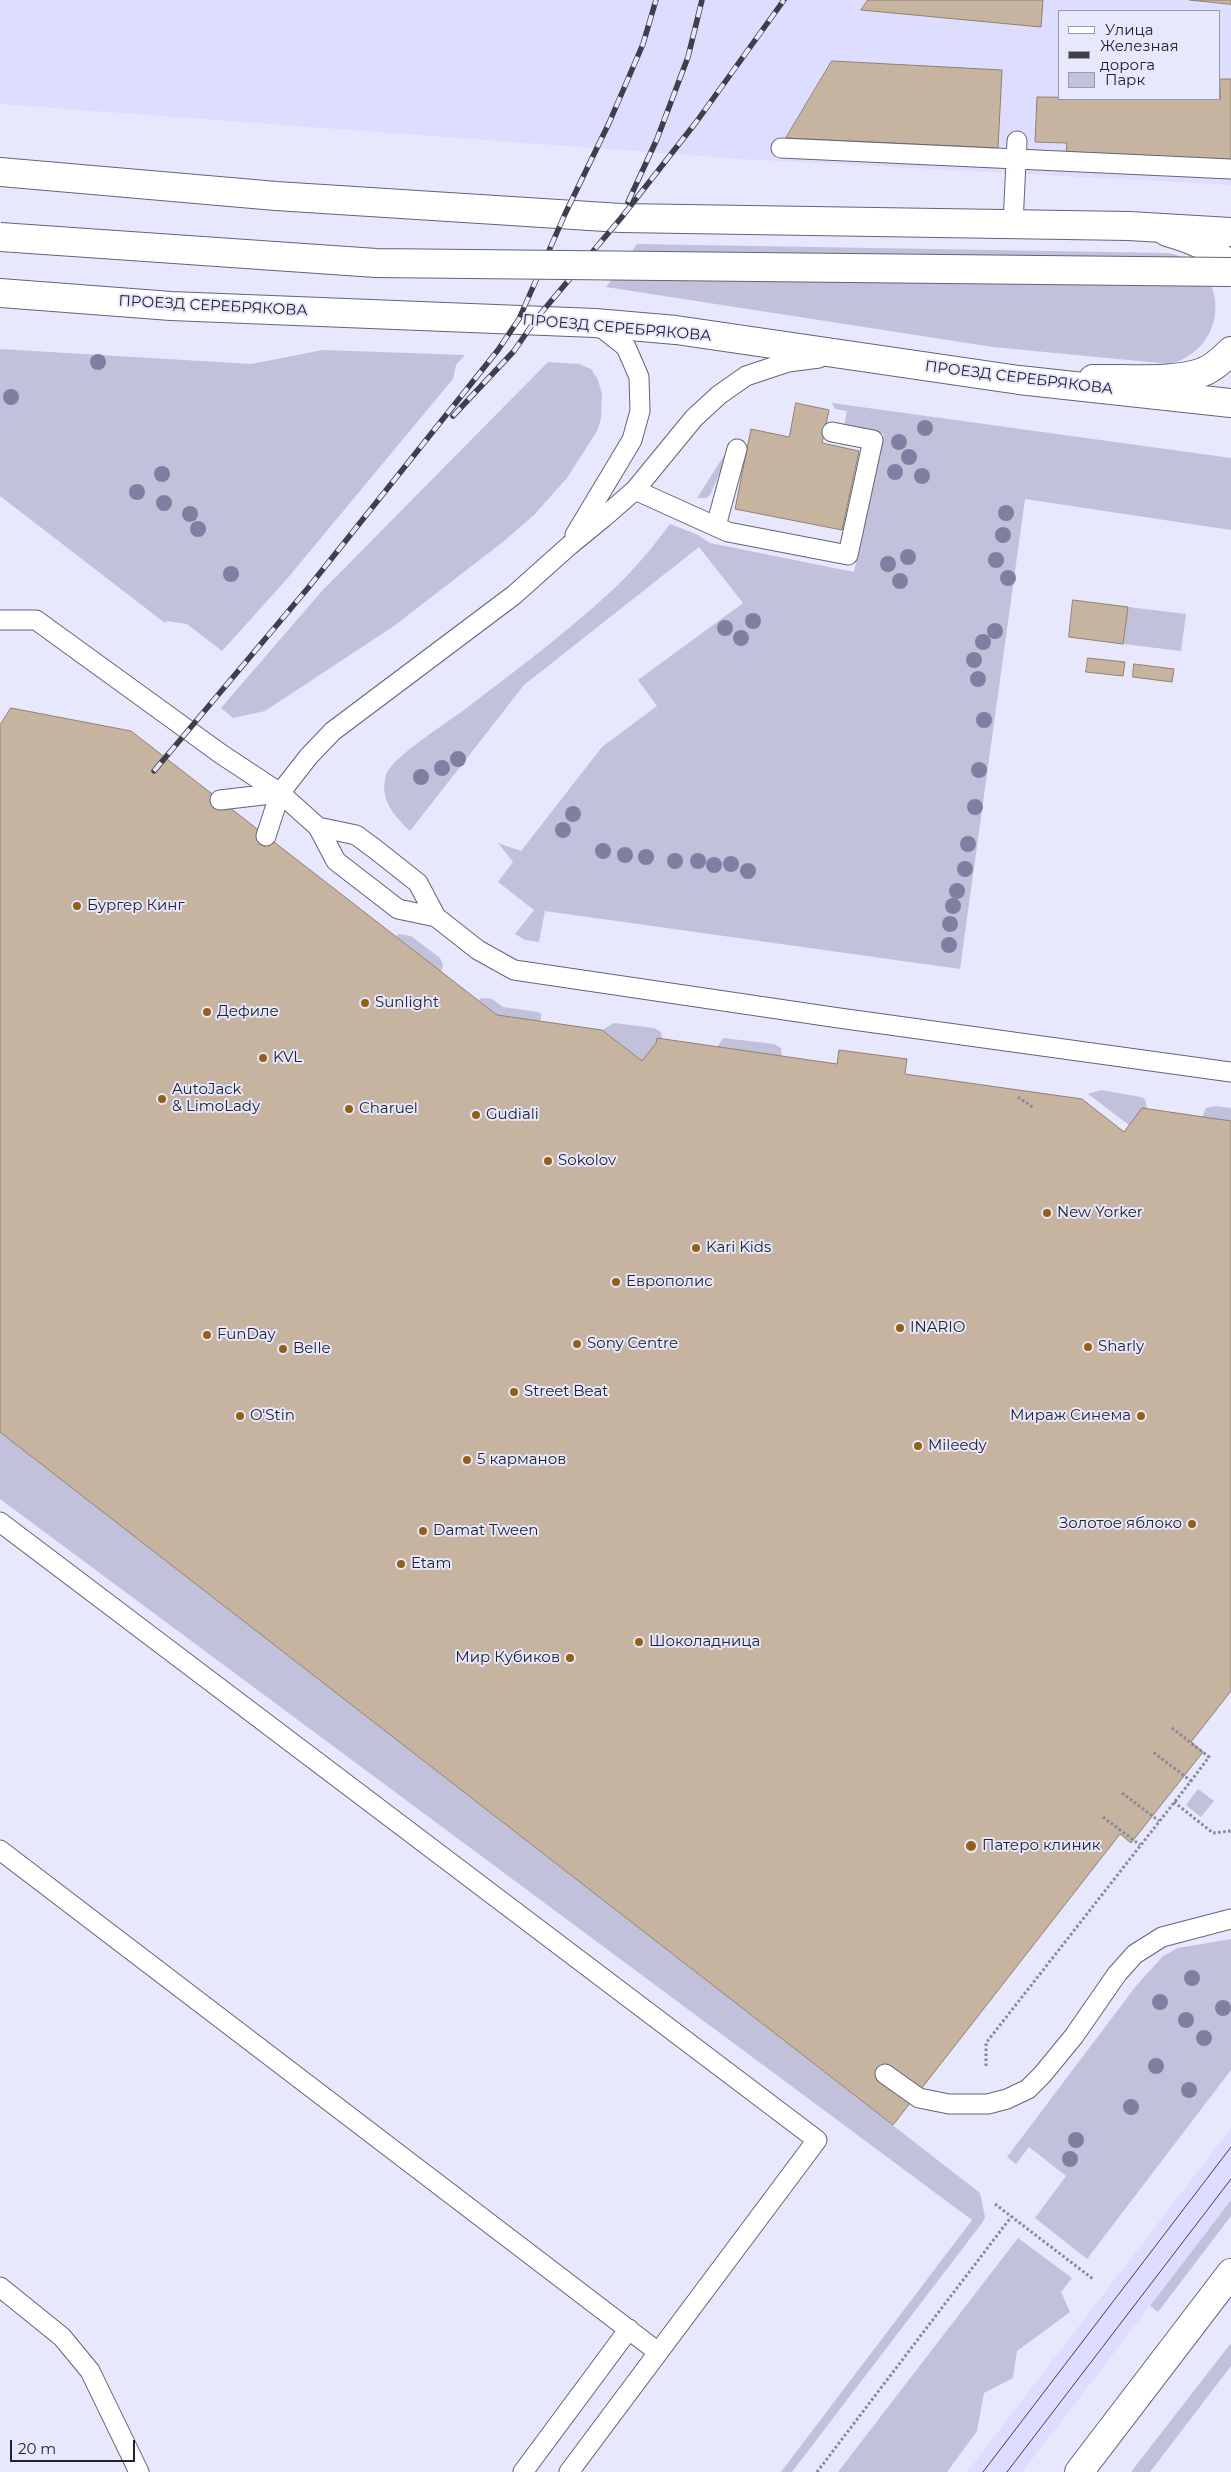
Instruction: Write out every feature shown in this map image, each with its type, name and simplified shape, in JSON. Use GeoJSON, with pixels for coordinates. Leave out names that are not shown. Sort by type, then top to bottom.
{"type":"FeatureCollection","features":[{"type":"Feature","properties":{"kind":"main road"},"geometry":{"type":"LineString","coordinates":[[0,172],[276,196],[621,218],[1129,226],[1231,232]]}},
{"type":"Feature","properties":{"kind":"main road"},"geometry":{"type":"LineString","coordinates":[[1129,226],[1168,232],[1198,242],[1221,256],[1231,270]]}},
{"type":"Feature","properties":{"kind":"main road"},"geometry":{"type":"LineString","coordinates":[[0,236],[376,263],[1231,270]]}},
{"type":"Feature","properties":{"kind":"main road","name":"ПРОЕЗД СЕРЕБРЯКОВА"},"geometry":{"type":"LineString","coordinates":[[0,293],[171,306],[595,322],[676,330],[1019,380],[1231,403]]}},
{"type":"Feature","properties":{"kind":"main road"},"geometry":{"type":"LineString","coordinates":[[1019,380],[1176,377],[1202,372],[1222,360],[1231,351]]}},
{"type":"Feature","properties":{"kind":"main road"},"geometry":{"type":"LineString","coordinates":[[1079,2472],[1231,2273]]}},
{"type":"Feature","properties":{"kind":"lane"},"geometry":{"type":"LineString","coordinates":[[1013,224],[1017,141]]}},
{"type":"Feature","properties":{"kind":"lane"},"geometry":{"type":"LineString","coordinates":[[781,148],[1231,169]]}},
{"type":"Feature","properties":{"kind":"lane"},"geometry":{"type":"LineString","coordinates":[[570,545],[632,440],[640,411],[639,377],[626,347],[595,322]]}},
{"type":"Feature","properties":{"kind":"lane"},"geometry":{"type":"LineString","coordinates":[[266,836],[280,793],[309,756],[333,732],[514,595],[635,490],[694,418],[719,395],[746,376],[788,362],[840,354]]}},
{"type":"Feature","properties":{"kind":"lane"},"geometry":{"type":"LineString","coordinates":[[635,490],[728,532],[848,554],[873,440],[832,432]]}},
{"type":"Feature","properties":{"kind":"lane"},"geometry":{"type":"LineString","coordinates":[[716,526],[737,449]]}},
{"type":"Feature","properties":{"kind":"lane"},"geometry":{"type":"LineString","coordinates":[[0,620],[36,620],[221,754],[280,793],[318,827],[336,861],[398,909],[436,918],[478,950],[514,970],[1231,1072]]}},
{"type":"Feature","properties":{"kind":"lane"},"geometry":{"type":"LineString","coordinates":[[220,800],[280,793]]}},
{"type":"Feature","properties":{"kind":"lane"},"geometry":{"type":"LineString","coordinates":[[318,827],[356,835],[369,844],[418,883],[436,918]]}},
{"type":"Feature","properties":{"kind":"lane"},"geometry":{"type":"LineString","coordinates":[[0,1522],[817,2140],[569,2472]]}},
{"type":"Feature","properties":{"kind":"lane"},"geometry":{"type":"LineString","coordinates":[[0,1850],[658,2352]]}},
{"type":"Feature","properties":{"kind":"lane"},"geometry":{"type":"LineString","coordinates":[[885,2074],[919,2098],[949,2104],[988,2104],[1008,2099],[1028,2089],[1042,2075],[1074,2036],[1117,1974],[1135,1954],[1162,1937],[1231,1919]]}},
{"type":"Feature","properties":{"kind":"lane"},"geometry":{"type":"LineString","coordinates":[[0,2287],[62,2337],[90,2371],[139,2472]]}},
{"type":"Feature","properties":{"kind":"lane"},"geometry":{"type":"LineString","coordinates":[[523,2472],[629,2329]]}},
{"type":"Feature","properties":{"kind":"path"},"geometry":{"type":"LineString","coordinates":[[1018,1096],[1034,1108]]}},
{"type":"Feature","properties":{"kind":"path"},"geometry":{"type":"LineString","coordinates":[[986,2066],[986,2043],[1209,1757],[1172,1728]]}},
{"type":"Feature","properties":{"kind":"path"},"geometry":{"type":"LineString","coordinates":[[1153,1752],[1190,1781]]}},
{"type":"Feature","properties":{"kind":"path"},"geometry":{"type":"LineString","coordinates":[[1122,1792],[1159,1821]]}},
{"type":"Feature","properties":{"kind":"path"},"geometry":{"type":"LineString","coordinates":[[1174,1802],[1213,1833],[1231,1831]]}},
{"type":"Feature","properties":{"kind":"path"},"geometry":{"type":"LineString","coordinates":[[1103,1817],[1140,1846]]}},
{"type":"Feature","properties":{"kind":"path"},"geometry":{"type":"LineString","coordinates":[[994,2204],[1092,2280]]}},
{"type":"Feature","properties":{"kind":"path"},"geometry":{"type":"LineString","coordinates":[[817,2472],[1011,2217]]}},
{"type":"Feature","properties":{"kind":"shaded area"},"geometry":{"type":"Polygon","coordinates":[[[0,0],[1231,0],[1231,185],[742,159],[0,104],[0,0]]]}},
{"type":"Feature","properties":{"kind":"shaded area"},"geometry":{"type":"Polygon","coordinates":[[[1231,2128],[1231,2200],[1068,2413],[1022,2472],[967,2472],[1231,2128]]]}},
{"type":"Feature","properties":{"kind":"green space"},"geometry":{"type":"Polygon","coordinates":[[[637,244],[1168,253],[1189,260],[1203,273],[1212,289],[1215,307],[1213,325],[1204,341],[1190,355],[1170,364],[993,347],[606,287],[637,244]]]}},
{"type":"Feature","properties":{"kind":"green space"},"geometry":{"type":"Polygon","coordinates":[[[0,349],[251,364],[323,350],[465,355],[456,365],[453,379],[286,580],[222,651],[187,624],[167,621],[165,623],[0,496],[0,349]]]}},
{"type":"Feature","properties":{"kind":"green space"},"geometry":{"type":"Polygon","coordinates":[[[548,362],[579,364],[591,369],[598,380],[602,394],[601,419],[597,431],[567,478],[534,515],[504,541],[394,626],[265,711],[233,718],[221,708],[321,592],[548,362]]]}},
{"type":"Feature","properties":{"kind":"green space"},"geometry":{"type":"Polygon","coordinates":[[[832,403],[1231,458],[1231,530],[1025,499],[960,969],[545,911],[539,942],[525,940],[515,934],[534,910],[498,882],[513,862],[498,843],[521,851],[602,747],[657,706],[638,680],[743,603],[699,547],[524,685],[410,831],[394,813],[386,799],[384,784],[386,775],[399,758],[410,749],[517,670],[596,605],[635,567],[670,524],[696,534],[710,543],[854,572],[884,434],[844,426],[847,411],[835,409],[832,403]]]}},
{"type":"Feature","properties":{"kind":"green space"},"geometry":{"type":"Polygon","coordinates":[[[737,435],[710,495],[706,498],[697,498],[737,435]]]}},
{"type":"Feature","properties":{"kind":"green space"},"geometry":{"type":"Polygon","coordinates":[[[1128,607],[1186,614],[1181,651],[1123,644],[1128,607]]]}},
{"type":"Feature","properties":{"kind":"green space"},"geometry":{"type":"Polygon","coordinates":[[[399,934],[411,936],[440,958],[443,965],[441,972],[396,936],[399,934]]]}},
{"type":"Feature","properties":{"kind":"green space"},"geometry":{"type":"Polygon","coordinates":[[[481,998],[492,999],[503,1007],[538,1012],[541,1014],[541,1021],[497,1015],[479,1000],[481,998]]]}},
{"type":"Feature","properties":{"kind":"green space"},"geometry":{"type":"Polygon","coordinates":[[[614,1023],[654,1028],[661,1032],[662,1039],[657,1038],[656,1043],[642,1061],[602,1030],[614,1023]]]}},
{"type":"Feature","properties":{"kind":"green space"},"geometry":{"type":"Polygon","coordinates":[[[723,1038],[774,1044],[781,1048],[782,1056],[717,1047],[723,1038]]]}},
{"type":"Feature","properties":{"kind":"green space"},"geometry":{"type":"Polygon","coordinates":[[[1101,1090],[1141,1097],[1145,1099],[1147,1109],[1129,1125],[1088,1094],[1101,1090]]]}},
{"type":"Feature","properties":{"kind":"green space"},"geometry":{"type":"Polygon","coordinates":[[[1216,1106],[1231,1108],[1231,1126],[1202,1117],[1206,1108],[1216,1106]]]}},
{"type":"Feature","properties":{"kind":"green space"},"geometry":{"type":"Polygon","coordinates":[[[0,1432],[980,2193],[985,2217],[982,2223],[792,2472],[781,2472],[972,2220],[0,1499],[0,1432]]]}},
{"type":"Feature","properties":{"kind":"green space"},"geometry":{"type":"Polygon","coordinates":[[[1198,1789],[1214,1801],[1201,1817],[1186,1805],[1198,1789]]]}},
{"type":"Feature","properties":{"kind":"green space"},"geometry":{"type":"Polygon","coordinates":[[[1231,1939],[1231,2070],[1087,2259],[1035,2218],[1066,2176],[1029,2147],[1016,2164],[1007,2157],[1136,1986],[1163,1956],[1178,1948],[1231,1939]]]}},
{"type":"Feature","properties":{"kind":"green space"},"geometry":{"type":"Polygon","coordinates":[[[1231,2200],[1231,2216],[1158,2312],[1150,2306],[1231,2200]]]}},
{"type":"Feature","properties":{"kind":"green space"},"geometry":{"type":"Polygon","coordinates":[[[1018,2238],[1072,2278],[1061,2292],[1070,2312],[1017,2351],[1013,2378],[984,2393],[977,2431],[947,2472],[838,2472],[1018,2238]]]}},
{"type":"Feature","properties":{"kind":"green space"},"geometry":{"type":"Polygon","coordinates":[[[1231,2343],[1231,2366],[1150,2472],[1131,2472],[1231,2343]]]}},
{"type":"Feature","properties":{"kind":"building"},"geometry":{"type":"Polygon","coordinates":[[[868,0],[1043,0],[1041,27],[861,10],[868,0]]]}},
{"type":"Feature","properties":{"kind":"building"},"geometry":{"type":"Polygon","coordinates":[[[1190,0],[1231,0],[1231,4],[1190,0]]]}},
{"type":"Feature","properties":{"kind":"building"},"geometry":{"type":"Polygon","coordinates":[[[832,61],[1002,70],[998,148],[786,138],[832,61]]]}},
{"type":"Feature","properties":{"kind":"building"},"geometry":{"type":"Polygon","coordinates":[[[1221,79],[1231,79],[1231,161],[1066,155],[1067,143],[1035,142],[1037,97],[1058,97],[1058,100],[1221,100],[1221,79]]]}},
{"type":"Feature","properties":{"kind":"building"},"geometry":{"type":"Polygon","coordinates":[[[796,403],[829,410],[822,443],[859,451],[842,530],[735,509],[751,429],[789,437],[796,403]]]}},
{"type":"Feature","properties":{"kind":"building"},"geometry":{"type":"Polygon","coordinates":[[[1073,600],[1128,607],[1123,644],[1069,637],[1073,600]]]}},
{"type":"Feature","properties":{"kind":"building"},"geometry":{"type":"Polygon","coordinates":[[[1088,658],[1125,662],[1123,676],[1086,672],[1088,658]]]}},
{"type":"Feature","properties":{"kind":"building"},"geometry":{"type":"Polygon","coordinates":[[[1134,664],[1174,669],[1172,682],[1133,677],[1134,664]]]}},
{"type":"Feature","properties":{"kind":"building","name":"Европолис"},"geometry":{"type":"Polygon","coordinates":[[[11,708],[131,731],[497,1015],[602,1030],[642,1061],[656,1043],[657,1038],[837,1064],[839,1050],[907,1059],[905,1074],[1082,1099],[1124,1132],[1142,1108],[1231,1121],[1231,1691],[1191,1742],[1203,1752],[1131,1843],[1120,1834],[893,2125],[0,1432],[0,725],[11,708]]]}},
{"type":"Feature","properties":{"kind":"tram line"},"geometry":{"type":"LineString","coordinates":[[983,2472],[1231,2147]]}},
{"type":"Feature","properties":{"kind":"tram line"},"geometry":{"type":"LineString","coordinates":[[1007,2472],[1231,2179]]}},
{"type":"Feature","properties":{"kind":"railway"},"geometry":{"type":"LineString","coordinates":[[154,771],[308,588],[498,350],[519,319],[643,44],[656,0]]}},
{"type":"Feature","properties":{"kind":"railway"},"geometry":{"type":"LineString","coordinates":[[628,202],[657,139],[688,57],[702,0]]}},
{"type":"Feature","properties":{"kind":"railway"},"geometry":{"type":"LineString","coordinates":[[453,416],[514,351],[536,319],[621,218],[697,121],[784,0]]}},
{"type":"Feature","properties":{"kind":"place","name":"Бургер Кинг"},"geometry":{"type":"Point","coordinates":[77,906]}},
{"type":"Feature","properties":{"kind":"place","name":"Sunlight"},"geometry":{"type":"Point","coordinates":[365,1003]}},
{"type":"Feature","properties":{"kind":"place","name":"Дефиле"},"geometry":{"type":"Point","coordinates":[207,1012]}},
{"type":"Feature","properties":{"kind":"place","name":"KVL"},"geometry":{"type":"Point","coordinates":[263,1058]}},
{"type":"Feature","properties":{"kind":"place","name":"AutoJack & LimoLady"},"geometry":{"type":"Point","coordinates":[162,1099]}},
{"type":"Feature","properties":{"kind":"place","name":"Charuel"},"geometry":{"type":"Point","coordinates":[349,1109]}},
{"type":"Feature","properties":{"kind":"place","name":"Gudiali"},"geometry":{"type":"Point","coordinates":[476,1115]}},
{"type":"Feature","properties":{"kind":"place","name":"Sokolov"},"geometry":{"type":"Point","coordinates":[548,1161]}},
{"type":"Feature","properties":{"kind":"place","name":"New Yorker"},"geometry":{"type":"Point","coordinates":[1047,1213]}},
{"type":"Feature","properties":{"kind":"place","name":"Kari Kids"},"geometry":{"type":"Point","coordinates":[696,1248]}},
{"type":"Feature","properties":{"kind":"place","name":"Европолис"},"geometry":{"type":"Point","coordinates":[616,1282]}},
{"type":"Feature","properties":{"kind":"place","name":"INARIO"},"geometry":{"type":"Point","coordinates":[900,1328]}},
{"type":"Feature","properties":{"kind":"place","name":"FunDay"},"geometry":{"type":"Point","coordinates":[207,1335]}},
{"type":"Feature","properties":{"kind":"place","name":"Sony Centre"},"geometry":{"type":"Point","coordinates":[577,1344]}},
{"type":"Feature","properties":{"kind":"place","name":"Sharly"},"geometry":{"type":"Point","coordinates":[1088,1347]}},
{"type":"Feature","properties":{"kind":"place","name":"Belle"},"geometry":{"type":"Point","coordinates":[283,1349]}},
{"type":"Feature","properties":{"kind":"place","name":"Street Beat"},"geometry":{"type":"Point","coordinates":[514,1392]}},
{"type":"Feature","properties":{"kind":"place","name":"O'Stin"},"geometry":{"type":"Point","coordinates":[240,1416]}},
{"type":"Feature","properties":{"kind":"place","name":"Мираж Синема"},"geometry":{"type":"Point","coordinates":[1141,1416]}},
{"type":"Feature","properties":{"kind":"place","name":"Mileedy"},"geometry":{"type":"Point","coordinates":[918,1446]}},
{"type":"Feature","properties":{"kind":"place","name":"5 карманов"},"geometry":{"type":"Point","coordinates":[467,1460]}},
{"type":"Feature","properties":{"kind":"place","name":"Золотое яблоко"},"geometry":{"type":"Point","coordinates":[1192,1524]}},
{"type":"Feature","properties":{"kind":"place","name":"Damat Tween"},"geometry":{"type":"Point","coordinates":[423,1531]}},
{"type":"Feature","properties":{"kind":"place","name":"Etam"},"geometry":{"type":"Point","coordinates":[401,1564]}},
{"type":"Feature","properties":{"kind":"place","name":"Шоколадница"},"geometry":{"type":"Point","coordinates":[639,1642]}},
{"type":"Feature","properties":{"kind":"place","name":"Мир Кубиков"},"geometry":{"type":"Point","coordinates":[570,1658]}},
{"type":"Feature","properties":{"kind":"place","name":"Патеро клиник"},"geometry":{"type":"Point","coordinates":[971,1846]}}]}
